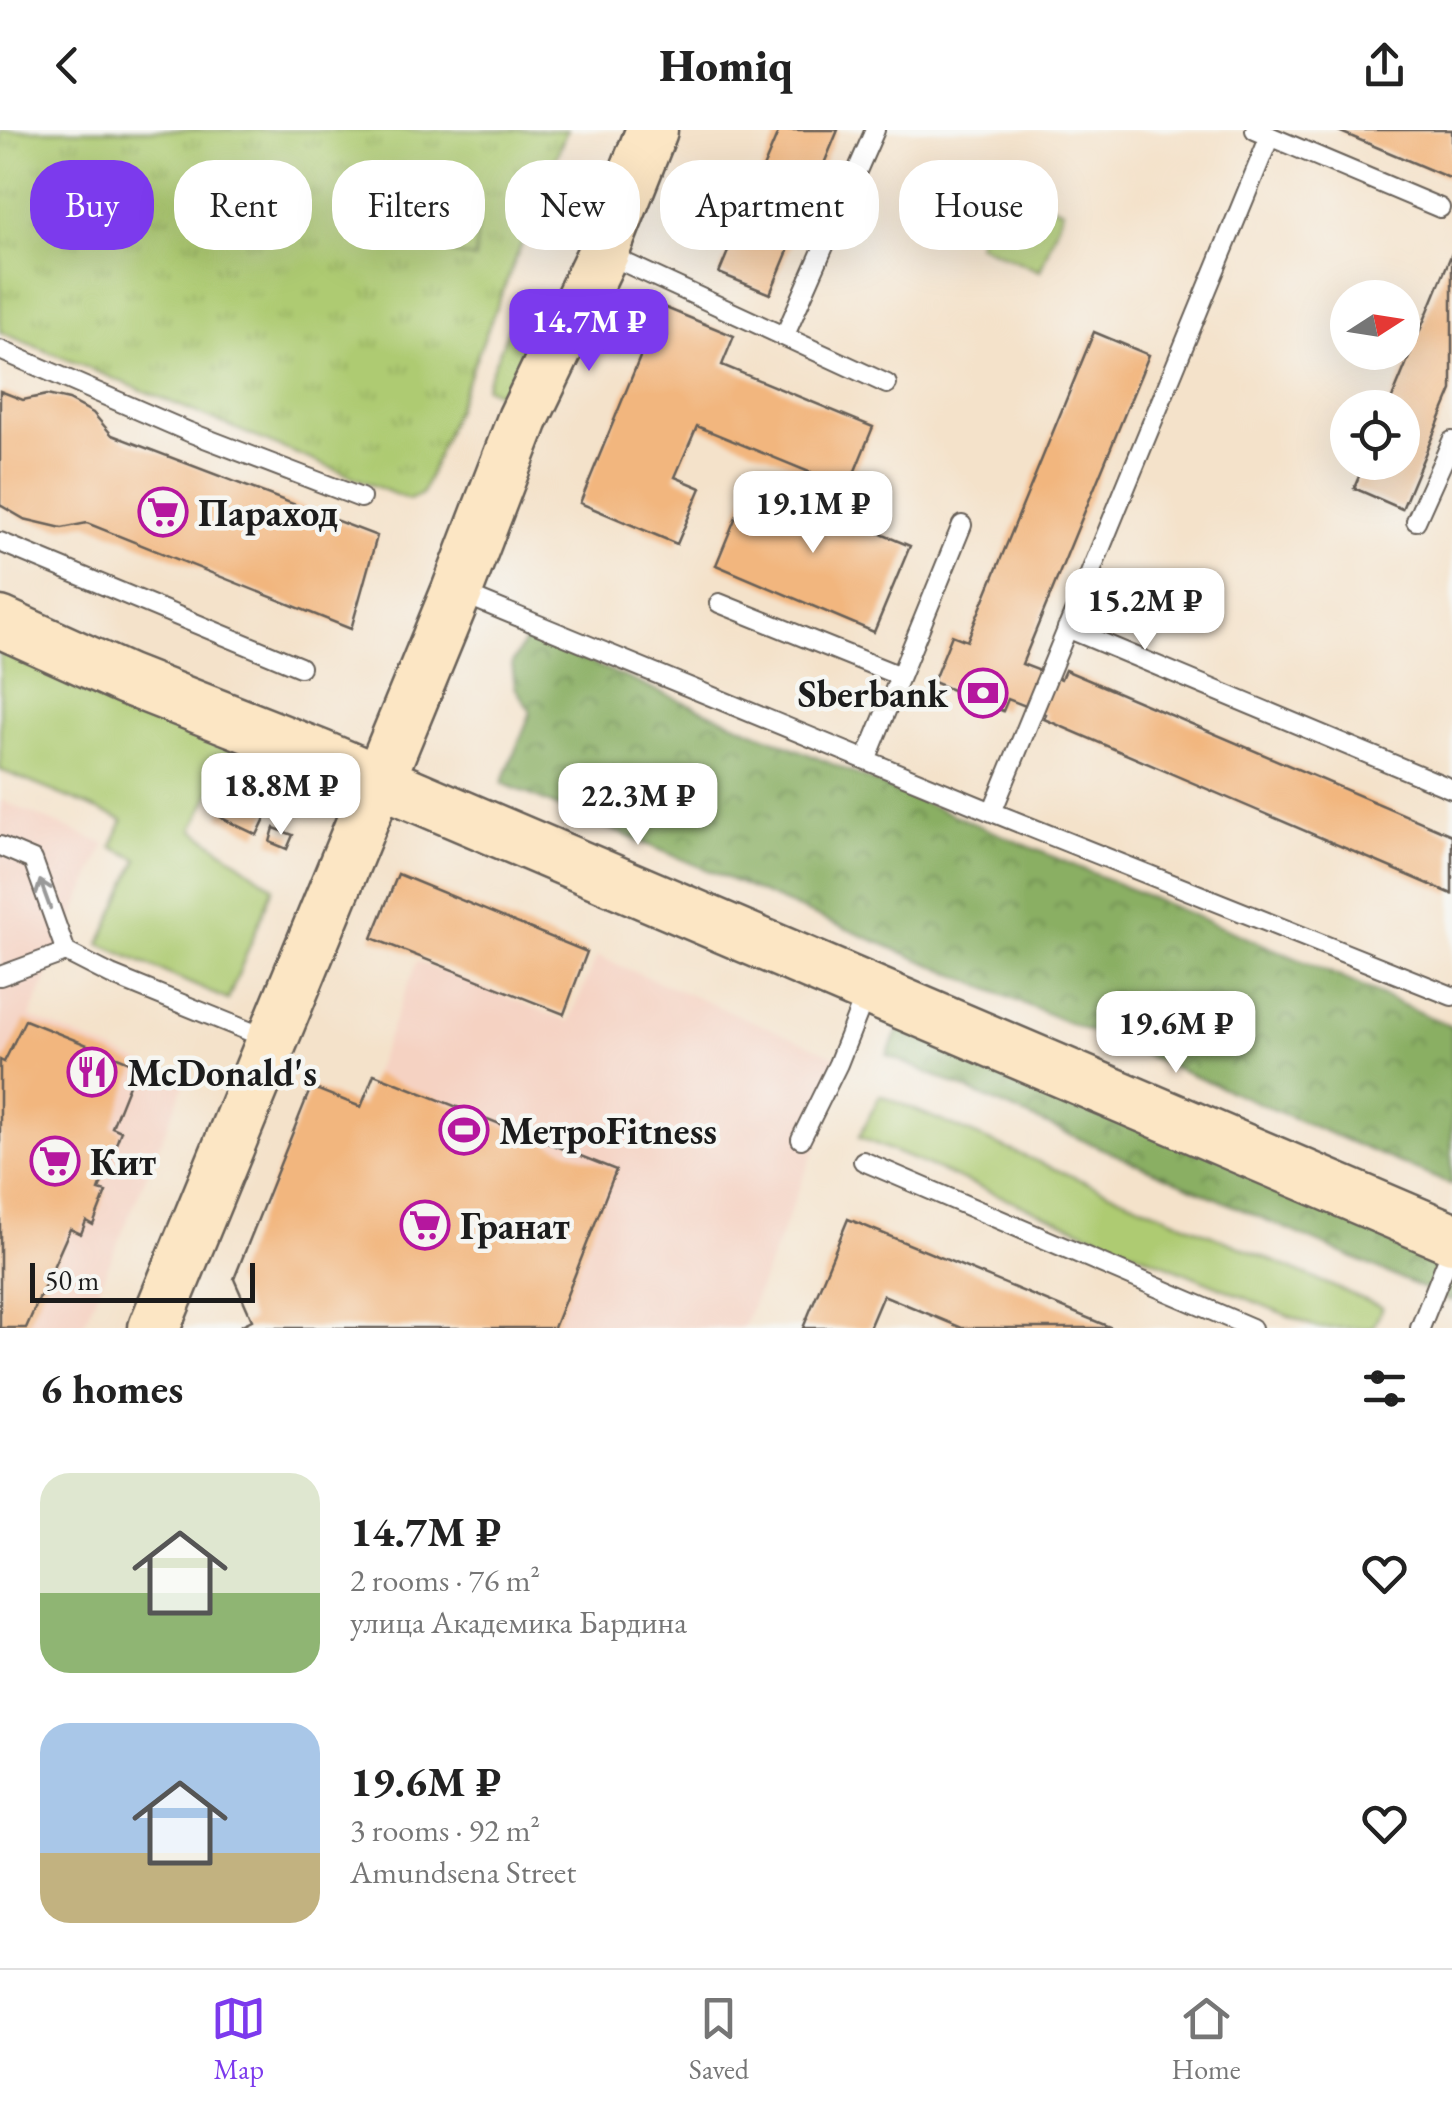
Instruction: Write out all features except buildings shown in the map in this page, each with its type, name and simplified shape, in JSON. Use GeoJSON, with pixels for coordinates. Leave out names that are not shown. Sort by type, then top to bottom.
{"type":"FeatureCollection","features":[{"type":"Feature","properties":{"kind":"main road"},"geometry":{"type":"LineString","coordinates":[[154,1328],[457,591],[523,419],[603,253],[652,130]]}},
{"type":"Feature","properties":{"kind":"main road"},"geometry":{"type":"LineString","coordinates":[[0,622],[126,679],[378,781],[1452,1238]]}},
{"type":"Feature","properties":{"kind":"lane"},"geometry":{"type":"LineString","coordinates":[[785,335],[875,130]]}},
{"type":"Feature","properties":{"kind":"lane"},"geometry":{"type":"LineString","coordinates":[[992,812],[1262,133],[1440,208]]}},
{"type":"Feature","properties":{"kind":"lane"},"geometry":{"type":"LineString","coordinates":[[603,253],[887,384]]}},
{"type":"Feature","properties":{"kind":"lane"},"geometry":{"type":"LineString","coordinates":[[0,350],[189,432],[361,498]]}},
{"type":"Feature","properties":{"kind":"lane"},"geometry":{"type":"LineString","coordinates":[[1416,521],[1452,442]]}},
{"type":"Feature","properties":{"kind":"lane"},"geometry":{"type":"LineString","coordinates":[[866,760],[962,524]]}},
{"type":"Feature","properties":{"kind":"lane"},"geometry":{"type":"LineString","coordinates":[[0,542],[300,667]]}},
{"type":"Feature","properties":{"kind":"lane"},"geometry":{"type":"LineString","coordinates":[[457,591],[1452,996]]}},
{"type":"Feature","properties":{"kind":"lane"},"geometry":{"type":"LineString","coordinates":[[719,603],[900,676]]}},
{"type":"Feature","properties":{"kind":"lane"},"geometry":{"type":"LineString","coordinates":[[1067,628],[1452,789]]}},
{"type":"Feature","properties":{"kind":"lane"},"geometry":{"type":"LineString","coordinates":[[0,846],[33,860],[66,952],[111,975],[272,1040]]}},
{"type":"Feature","properties":{"kind":"lane"},"geometry":{"type":"LineString","coordinates":[[0,976],[66,952]]}},
{"type":"Feature","properties":{"kind":"lane"},"geometry":{"type":"LineString","coordinates":[[801,1139],[838,1064],[868,988]]}},
{"type":"Feature","properties":{"kind":"lane"},"geometry":{"type":"LineString","coordinates":[[863,1160],[1252,1328]]}},
{"type":"Feature","properties":{"kind":"lane"},"geometry":{"type":"LineString","coordinates":[[1420,1328],[1452,1248]]}},
{"type":"Feature","properties":{"kind":"shaded area","name":"Кит"},"geometry":{"type":"Polygon","coordinates":[[[0,800],[105,844],[30,1017],[186,1081],[82,1328],[0,1328],[0,800]]]}},
{"type":"Feature","properties":{"kind":"shaded area","name":"Гранат"},"geometry":{"type":"Polygon","coordinates":[[[597,956],[850,1062],[743,1328],[255,1328],[234,1279],[311,1087],[361,1106],[417,961],[569,1022],[597,956]]]}},
{"type":"Feature","properties":{"kind":"green space"},"geometry":{"type":"Polygon","coordinates":[[[0,130],[567,130],[555,160],[505,160],[505,250],[519,250],[422,494],[409,500],[0,332],[0,130]]]}},
{"type":"Feature","properties":{"kind":"green space"},"geometry":{"type":"Polygon","coordinates":[[[440,250],[476,250],[475,259],[440,250]]]}},
{"type":"Feature","properties":{"kind":"green space"},"geometry":{"type":"Polygon","coordinates":[[[991,250],[1048,250],[1040,271],[991,250]]]}},
{"type":"Feature","properties":{"kind":"green space"},"geometry":{"type":"Polygon","coordinates":[[[518,306],[543,318],[508,398],[485,387],[518,306]]]}},
{"type":"Feature","properties":{"kind":"green space"},"geometry":{"type":"Polygon","coordinates":[[[525,641],[548,645],[1452,1027],[1452,1185],[502,783],[531,712],[515,687],[512,663],[525,641]]]}},
{"type":"Feature","properties":{"kind":"green space"},"geometry":{"type":"Polygon","coordinates":[[[0,652],[284,772],[271,797],[220,774],[193,829],[273,887],[228,1000],[100,944],[138,859],[112,847],[123,820],[0,770],[0,652]]]}},
{"type":"Feature","properties":{"kind":"green space"},"geometry":{"type":"Polygon","coordinates":[[[905,1015],[1452,1246],[1452,1301],[887,1055],[905,1015]]]}},
{"type":"Feature","properties":{"kind":"green space"},"geometry":{"type":"Polygon","coordinates":[[[880,1095],[1382,1307],[1373,1328],[1318,1328],[859,1137],[880,1095]]]}},
{"type":"Feature","properties":{"kind":"place","name":"Параход"},"geometry":{"type":"Point","coordinates":[163,512]}},
{"type":"Feature","properties":{"kind":"place","name":"Sberbank"},"geometry":{"type":"Point","coordinates":[983,693]}},
{"type":"Feature","properties":{"kind":"place","name":"McDonald's"},"geometry":{"type":"Point","coordinates":[92,1072]}},
{"type":"Feature","properties":{"kind":"place","name":"МетроFitness"},"geometry":{"type":"Point","coordinates":[464,1130]}},
{"type":"Feature","properties":{"kind":"place","name":"Кит"},"geometry":{"type":"Point","coordinates":[55,1161]}},
{"type":"Feature","properties":{"kind":"place","name":"Гранат"},"geometry":{"type":"Point","coordinates":[425,1225]}}]}
